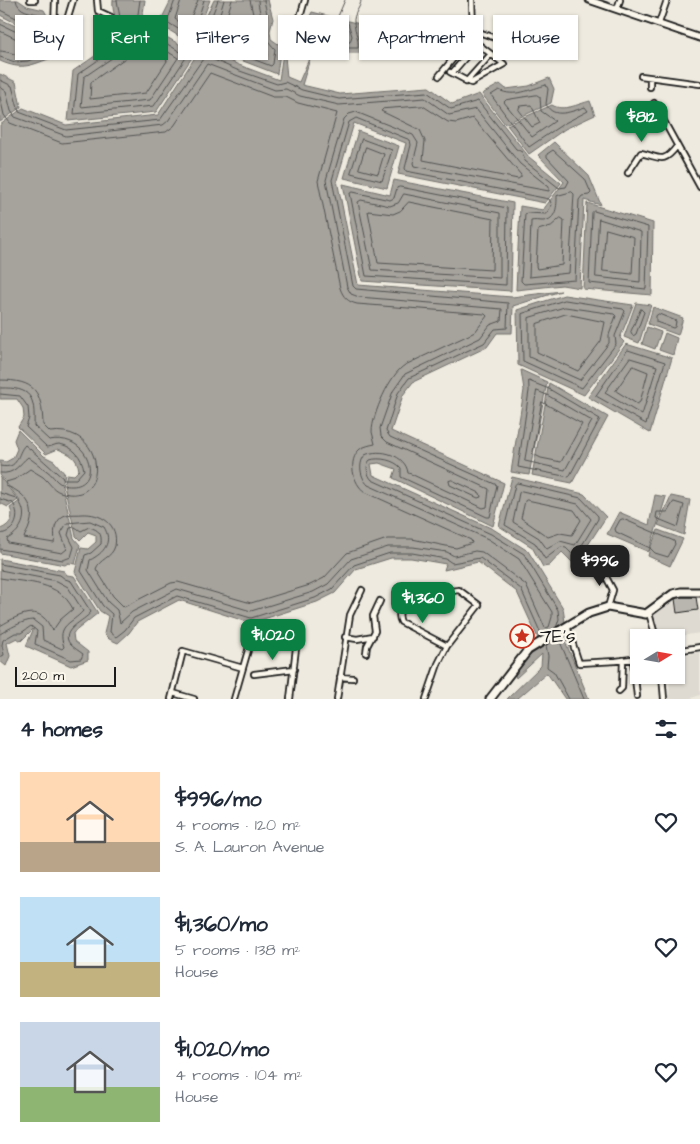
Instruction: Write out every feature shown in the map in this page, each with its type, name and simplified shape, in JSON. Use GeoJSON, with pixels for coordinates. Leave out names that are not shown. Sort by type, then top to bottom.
{"type":"FeatureCollection","features":[{"type":"Feature","properties":{"kind":"highway"},"geometry":{"type":"LineString","coordinates":[[490,699],[522,656],[536,643],[593,611],[608,608],[649,613],[673,594],[700,592]]}},
{"type":"Feature","properties":{"kind":"main road"},"geometry":{"type":"LineString","coordinates":[[589,0],[700,38]]}},
{"type":"Feature","properties":{"kind":"street"},"geometry":{"type":"LineString","coordinates":[[30,0],[35,0]]}},
{"type":"Feature","properties":{"kind":"street"},"geometry":{"type":"LineString","coordinates":[[55,0],[56,18],[54,28],[56,33],[66,23],[73,0]]}},
{"type":"Feature","properties":{"kind":"street"},"geometry":{"type":"LineString","coordinates":[[97,0],[98,11],[107,15]]}},
{"type":"Feature","properties":{"kind":"street"},"geometry":{"type":"LineString","coordinates":[[302,15],[305,0]]}},
{"type":"Feature","properties":{"kind":"street"},"geometry":{"type":"LineString","coordinates":[[617,10],[620,0]]}},
{"type":"Feature","properties":{"kind":"street"},"geometry":{"type":"LineString","coordinates":[[659,23],[667,0]]}},
{"type":"Feature","properties":{"kind":"street"},"geometry":{"type":"LineString","coordinates":[[470,1],[471,15]]}},
{"type":"Feature","properties":{"kind":"street"},"geometry":{"type":"LineString","coordinates":[[463,60],[451,73],[471,83],[504,64],[483,49]]}},
{"type":"Feature","properties":{"kind":"street"},"geometry":{"type":"LineString","coordinates":[[466,82],[490,54]]}},
{"type":"Feature","properties":{"kind":"street"},"geometry":{"type":"LineString","coordinates":[[439,76],[452,60]]}},
{"type":"Feature","properties":{"kind":"street"},"geometry":{"type":"LineString","coordinates":[[640,76],[700,84]]}},
{"type":"Feature","properties":{"kind":"street"},"geometry":{"type":"LineString","coordinates":[[650,78],[650,87]]}},
{"type":"Feature","properties":{"kind":"street"},"geometry":{"type":"LineString","coordinates":[[654,103],[700,187]]}},
{"type":"Feature","properties":{"kind":"street"},"geometry":{"type":"LineString","coordinates":[[628,173],[641,153],[660,159],[669,156],[678,146]]}},
{"type":"Feature","properties":{"kind":"street"},"geometry":{"type":"LineString","coordinates":[[607,569],[606,577],[613,590],[608,608]]}},
{"type":"Feature","properties":{"kind":"street"},"geometry":{"type":"LineString","coordinates":[[336,699],[350,615],[362,590]]}},
{"type":"Feature","properties":{"kind":"street"},"geometry":{"type":"LineString","coordinates":[[426,699],[438,664],[447,646],[479,605],[459,590],[451,591]]}},
{"type":"Feature","properties":{"kind":"street"},"geometry":{"type":"LineString","coordinates":[[408,599],[400,611],[401,622],[447,646]]}},
{"type":"Feature","properties":{"kind":"street"},"geometry":{"type":"LineString","coordinates":[[366,653],[367,646],[375,631],[373,616],[380,601]]}},
{"type":"Feature","properties":{"kind":"street"},"geometry":{"type":"LineString","coordinates":[[649,613],[653,629]]}},
{"type":"Feature","properties":{"kind":"street"},"geometry":{"type":"LineString","coordinates":[[565,627],[579,663],[630,659]]}},
{"type":"Feature","properties":{"kind":"street"},"geometry":{"type":"LineString","coordinates":[[290,699],[298,632]]}},
{"type":"Feature","properties":{"kind":"street"},"geometry":{"type":"LineString","coordinates":[[345,638],[357,640],[373,636]]}},
{"type":"Feature","properties":{"kind":"street"},"geometry":{"type":"LineString","coordinates":[[234,699],[251,640]]}},
{"type":"Feature","properties":{"kind":"street"},"geometry":{"type":"LineString","coordinates":[[685,650],[700,647]]}},
{"type":"Feature","properties":{"kind":"street"},"geometry":{"type":"LineString","coordinates":[[171,699],[183,651],[243,668]]}},
{"type":"Feature","properties":{"kind":"street"},"geometry":{"type":"LineString","coordinates":[[619,691],[622,688],[623,660]]}},
{"type":"Feature","properties":{"kind":"street"},"geometry":{"type":"LineString","coordinates":[[254,674],[294,669]]}},
{"type":"Feature","properties":{"kind":"street"},"geometry":{"type":"LineString","coordinates":[[340,677],[353,678]]}},
{"type":"Feature","properties":{"kind":"street"},"geometry":{"type":"LineString","coordinates":[[637,684],[637,696]]}},
{"type":"Feature","properties":{"kind":"street"},"geometry":{"type":"LineString","coordinates":[[663,684],[664,699]]}},
{"type":"Feature","properties":{"kind":"street"},"geometry":{"type":"LineString","coordinates":[[173,693],[194,699]]}},
{"type":"Feature","properties":{"kind":"shaded area"},"geometry":{"type":"Polygon","coordinates":[[[673,598],[677,614],[700,610],[700,633],[685,635],[685,629],[655,629],[652,615],[673,598]]]}},
{"type":"Feature","properties":{"kind":"shaded area"},"geometry":{"type":"Polygon","coordinates":[[[700,652],[700,695],[689,699],[669,699],[670,684],[685,684],[685,655],[700,652]]]}},
{"type":"Feature","properties":{"kind":"water"},"geometry":{"type":"Polygon","coordinates":[[[0,0],[18,0],[27,6],[44,10],[47,15],[15,15],[15,23],[0,15],[0,0]]]}},
{"type":"Feature","properties":{"kind":"water"},"geometry":{"type":"Polygon","coordinates":[[[113,0],[145,0],[143,15],[114,15],[113,0]]]}},
{"type":"Feature","properties":{"kind":"water"},"geometry":{"type":"Polygon","coordinates":[[[171,0],[210,0],[204,15],[178,15],[178,36],[168,30],[168,15],[164,15],[171,0]]]}},
{"type":"Feature","properties":{"kind":"water"},"geometry":{"type":"Polygon","coordinates":[[[214,0],[268,0],[273,19],[270,31],[271,39],[278,44],[279,60],[277,74],[241,60],[268,60],[268,15],[207,15],[214,0]]]}},
{"type":"Feature","properties":{"kind":"water"},"geometry":{"type":"Polygon","coordinates":[[[312,12],[324,15],[310,15],[312,12]]]}},
{"type":"Feature","properties":{"kind":"water"},"geometry":{"type":"Polygon","coordinates":[[[0,19],[15,26],[15,60],[45,60],[27,66],[15,66],[0,61],[0,19]]]}},
{"type":"Feature","properties":{"kind":"water"},"geometry":{"type":"Polygon","coordinates":[[[349,21],[359,24],[359,53],[349,53],[349,21]]]}},
{"type":"Feature","properties":{"kind":"water"},"geometry":{"type":"Polygon","coordinates":[[[168,38],[178,44],[178,60],[190,60],[156,112],[68,121],[73,71],[93,57],[93,60],[168,60],[168,38]]]}},
{"type":"Feature","properties":{"kind":"water"},"geometry":{"type":"Polygon","coordinates":[[[193,60],[228,60],[279,80],[282,60],[285,60],[287,77],[299,82],[310,60],[302,85],[340,94],[429,87],[452,104],[479,94],[529,157],[561,183],[545,203],[398,174],[406,143],[354,123],[337,180],[358,285],[512,297],[561,291],[513,306],[512,333],[497,333],[487,347],[413,382],[403,395],[391,431],[504,483],[493,526],[393,478],[396,469],[379,463],[371,464],[373,475],[493,529],[528,551],[563,608],[565,622],[560,625],[563,636],[589,699],[565,699],[547,673],[517,699],[507,699],[541,666],[542,654],[516,678],[514,671],[542,647],[517,592],[478,562],[444,570],[446,564],[411,558],[391,558],[356,569],[335,593],[317,602],[251,623],[179,600],[137,622],[118,643],[109,639],[104,634],[108,616],[100,611],[75,572],[81,548],[88,549],[96,542],[96,535],[88,532],[80,540],[76,536],[64,485],[67,474],[74,475],[79,470],[77,462],[69,454],[58,449],[46,454],[18,427],[24,417],[23,408],[17,399],[0,399],[0,125],[23,108],[66,125],[158,115],[193,60]]]}},
{"type":"Feature","properties":{"kind":"water"},"geometry":{"type":"Polygon","coordinates":[[[0,74],[16,82],[21,107],[0,122],[0,74]]]}},
{"type":"Feature","properties":{"kind":"water"},"geometry":{"type":"Polygon","coordinates":[[[549,78],[554,89],[551,103],[505,124],[482,94],[500,84],[506,89],[529,86],[549,78]]]}},
{"type":"Feature","properties":{"kind":"water"},"geometry":{"type":"Polygon","coordinates":[[[590,101],[595,115],[565,129],[529,154],[507,125],[552,105],[566,108],[590,101]]]}},
{"type":"Feature","properties":{"kind":"water"},"geometry":{"type":"Polygon","coordinates":[[[358,131],[399,146],[387,188],[344,178],[358,131]]]}},
{"type":"Feature","properties":{"kind":"water"},"geometry":{"type":"Polygon","coordinates":[[[554,142],[589,176],[601,205],[584,200],[580,288],[562,285],[516,290],[520,206],[543,210],[564,182],[538,155],[554,142]]]}},
{"type":"Feature","properties":{"kind":"water"},"geometry":{"type":"Polygon","coordinates":[[[394,180],[513,203],[511,291],[362,281],[343,184],[390,195],[394,180]]]}},
{"type":"Feature","properties":{"kind":"water"},"geometry":{"type":"Polygon","coordinates":[[[587,203],[653,223],[652,295],[583,289],[587,203]]]}},
{"type":"Feature","properties":{"kind":"water"},"geometry":{"type":"Polygon","coordinates":[[[564,295],[633,305],[620,338],[624,342],[584,395],[518,365],[517,310],[564,295]]]}},
{"type":"Feature","properties":{"kind":"water"},"geometry":{"type":"Polygon","coordinates":[[[636,303],[651,305],[639,343],[624,337],[636,303]]]}},
{"type":"Feature","properties":{"kind":"water"},"geometry":{"type":"Polygon","coordinates":[[[653,307],[683,318],[678,335],[648,324],[653,307]]]}},
{"type":"Feature","properties":{"kind":"water"},"geometry":{"type":"Polygon","coordinates":[[[647,327],[661,332],[655,349],[642,344],[647,327]]]}},
{"type":"Feature","properties":{"kind":"water"},"geometry":{"type":"Polygon","coordinates":[[[665,333],[677,338],[673,355],[659,350],[665,333]]]}},
{"type":"Feature","properties":{"kind":"water"},"geometry":{"type":"Polygon","coordinates":[[[626,344],[672,358],[650,433],[588,397],[626,344]]]}},
{"type":"Feature","properties":{"kind":"water"},"geometry":{"type":"Polygon","coordinates":[[[521,370],[547,382],[529,475],[511,472],[524,390],[521,370]]]}},
{"type":"Feature","properties":{"kind":"water"},"geometry":{"type":"Polygon","coordinates":[[[549,383],[608,417],[572,483],[532,475],[549,383]]]}},
{"type":"Feature","properties":{"kind":"water"},"geometry":{"type":"Polygon","coordinates":[[[18,430],[44,456],[54,461],[65,474],[62,485],[74,538],[80,545],[75,564],[68,563],[65,565],[0,553],[0,529],[10,521],[12,515],[10,508],[20,501],[0,475],[0,461],[6,462],[13,458],[17,449],[14,440],[18,430]]]}},
{"type":"Feature","properties":{"kind":"water"},"geometry":{"type":"Polygon","coordinates":[[[0,477],[18,500],[8,507],[0,503],[0,477]]]}},
{"type":"Feature","properties":{"kind":"water"},"geometry":{"type":"Polygon","coordinates":[[[512,477],[584,494],[606,517],[575,565],[562,552],[549,566],[543,567],[532,547],[499,526],[512,477]]]}},
{"type":"Feature","properties":{"kind":"water"},"geometry":{"type":"Polygon","coordinates":[[[655,495],[666,497],[649,551],[658,530],[683,539],[670,566],[648,556],[649,552],[607,534],[619,512],[649,525],[655,495]]]}},
{"type":"Feature","properties":{"kind":"water"},"geometry":{"type":"Polygon","coordinates":[[[671,496],[690,500],[684,535],[658,525],[671,496]]]}},
{"type":"Feature","properties":{"kind":"water"},"geometry":{"type":"Polygon","coordinates":[[[0,559],[64,571],[67,575],[74,576],[98,613],[73,633],[74,641],[88,652],[88,660],[71,666],[26,646],[34,628],[21,641],[17,638],[7,643],[10,656],[6,666],[0,661],[0,559]]]}},
{"type":"Feature","properties":{"kind":"building"},"geometry":{"type":"Polygon","coordinates":[[[696,597],[698,610],[677,613],[675,599],[696,597]]]}},
{"type":"Feature","properties":{"kind":"place","name":"7E's"},"geometry":{"type":"Point","coordinates":[522,636]}}]}
